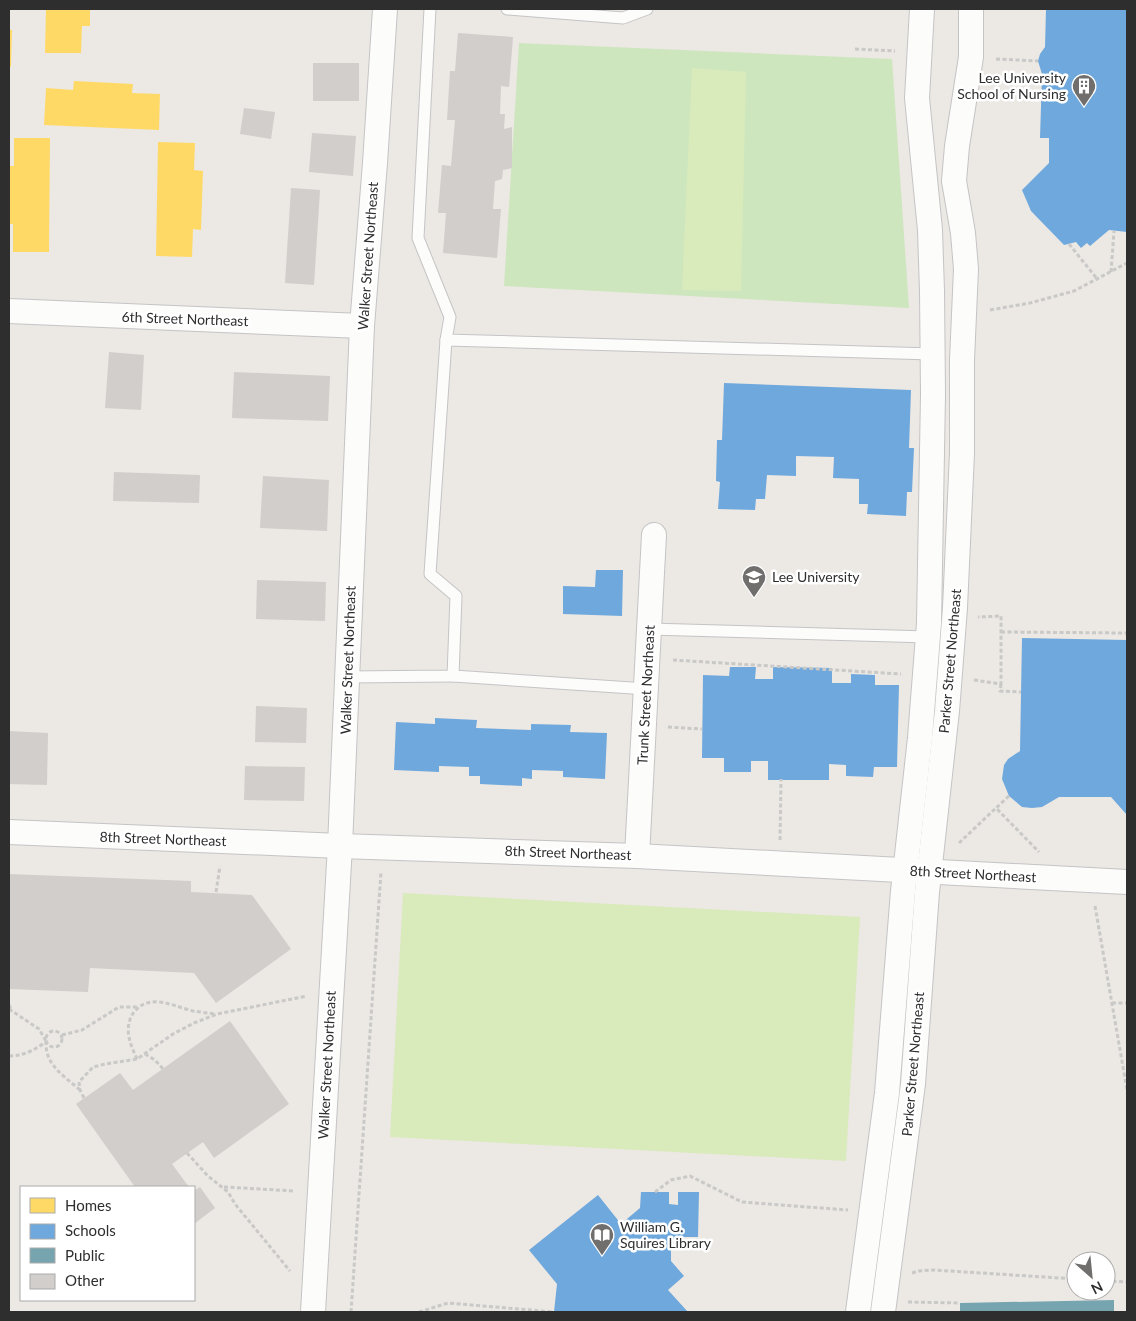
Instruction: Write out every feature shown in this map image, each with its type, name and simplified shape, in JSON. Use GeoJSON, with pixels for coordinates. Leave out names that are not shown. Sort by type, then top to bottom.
{"type":"FeatureCollection","features":[{"type":"Feature","properties":{"kind":"street","name":"Walker Street Northeast"},"geometry":{"type":"LineString","coordinates":[[314,1312],[340,846],[362,326],[385,9]]}},
{"type":"Feature","properties":{"kind":"street","name":"Parker Street Northeast"},"geometry":{"type":"LineString","coordinates":[[858,1312],[887,1093],[905,871],[920,738],[928,637],[932,354],[930,230],[917,98],[922,9]]}},
{"type":"Feature","properties":{"kind":"street","name":"Parker Street Northeast"},"geometry":{"type":"LineString","coordinates":[[883,1312],[913,1084],[929,872],[949,677],[959,538],[962,453],[962,360],[966,269],[963,233],[954,181],[956,146],[971,57],[971,9]]}},
{"type":"Feature","properties":{"kind":"street","name":"6th Street Northeast"},"geometry":{"type":"LineString","coordinates":[[9,311],[362,326]]}},
{"type":"Feature","properties":{"kind":"street","name":"Trunk Street Northeast"},"geometry":{"type":"LineString","coordinates":[[637,856],[654,534]]}},
{"type":"Feature","properties":{"kind":"street","name":"8th Street Northeast"},"geometry":{"type":"LineString","coordinates":[[9,832],[637,856],[1127,882]]}},
{"type":"Feature","properties":{"kind":"lane"},"geometry":{"type":"LineString","coordinates":[[430,9],[418,238],[450,317],[446,340],[430,574],[456,596],[453,676]]}},
{"type":"Feature","properties":{"kind":"lane"},"geometry":{"type":"LineString","coordinates":[[507,9],[623,18],[647,9]]}},
{"type":"Feature","properties":{"kind":"lane"},"geometry":{"type":"LineString","coordinates":[[446,340],[932,354]]}},
{"type":"Feature","properties":{"kind":"lane"},"geometry":{"type":"LineString","coordinates":[[650,629],[928,637]]}},
{"type":"Feature","properties":{"kind":"lane"},"geometry":{"type":"LineString","coordinates":[[347,677],[453,676],[647,689]]}},
{"type":"Feature","properties":{"kind":"path"},"geometry":{"type":"LineString","coordinates":[[988,59],[1038,62]]}},
{"type":"Feature","properties":{"kind":"path"},"geometry":{"type":"LineString","coordinates":[[1110,273],[1114,231]]}},
{"type":"Feature","properties":{"kind":"path"},"geometry":{"type":"LineString","coordinates":[[1069,244],[1098,280]]}},
{"type":"Feature","properties":{"kind":"path"},"geometry":{"type":"LineString","coordinates":[[987,310],[1053,298],[1074,291],[1127,263]]}},
{"type":"Feature","properties":{"kind":"path"},"geometry":{"type":"LineString","coordinates":[[972,617],[1001,616],[1000,690],[1021,692]]}},
{"type":"Feature","properties":{"kind":"path"},"geometry":{"type":"LineString","coordinates":[[1001,632],[1127,632]]}},
{"type":"Feature","properties":{"kind":"path"},"geometry":{"type":"LineString","coordinates":[[668,660],[925,675]]}},
{"type":"Feature","properties":{"kind":"path"},"geometry":{"type":"LineString","coordinates":[[949,677],[1001,684]]}},
{"type":"Feature","properties":{"kind":"path"},"geometry":{"type":"LineString","coordinates":[[662,727],[702,729]]}},
{"type":"Feature","properties":{"kind":"path"},"geometry":{"type":"LineString","coordinates":[[780,843],[781,780]]}},
{"type":"Feature","properties":{"kind":"path"},"geometry":{"type":"LineString","coordinates":[[956,845],[1009,796]]}},
{"type":"Feature","properties":{"kind":"path"},"geometry":{"type":"LineString","coordinates":[[996,808],[1042,856],[1033,856]]}},
{"type":"Feature","properties":{"kind":"path"},"geometry":{"type":"LineString","coordinates":[[216,892],[220,861]]}},
{"type":"Feature","properties":{"kind":"path"},"geometry":{"type":"LineString","coordinates":[[352,1311],[376,955],[379,879],[380,872],[384,867]]}},
{"type":"Feature","properties":{"kind":"path"},"geometry":{"type":"LineString","coordinates":[[1094,900],[1127,1090]]}},
{"type":"Feature","properties":{"kind":"path"},"geometry":{"type":"LineString","coordinates":[[80,1090],[80,1082],[93,1067],[136,1059],[173,1034],[194,1023],[217,1014],[315,994]]}},
{"type":"Feature","properties":{"kind":"path"},"geometry":{"type":"LineString","coordinates":[[136,1059],[128,1029],[131,1016],[138,1007],[148,1002],[158,1002],[192,1011],[217,1014]]}},
{"type":"Feature","properties":{"kind":"path"},"geometry":{"type":"LineString","coordinates":[[1112,1003],[1127,1003]]}},
{"type":"Feature","properties":{"kind":"path"},"geometry":{"type":"LineString","coordinates":[[9,1005],[11,1011],[39,1029],[46,1042],[52,1047],[57,1047],[62,1041],[62,1035],[58,1031],[52,1031],[47,1034],[46,1042],[46,1054],[50,1062],[80,1090],[84,1098]]}},
{"type":"Feature","properties":{"kind":"path"},"geometry":{"type":"LineString","coordinates":[[62,1035],[82,1030],[119,1007],[138,1007]]}},
{"type":"Feature","properties":{"kind":"path"},"geometry":{"type":"LineString","coordinates":[[9,1056],[17,1056],[32,1051],[46,1042]]}},
{"type":"Feature","properties":{"kind":"path"},"geometry":{"type":"LineString","coordinates":[[145,1054],[155,1060],[163,1069]]}},
{"type":"Feature","properties":{"kind":"path"},"geometry":{"type":"LineString","coordinates":[[187,1153],[208,1176],[223,1187],[295,1277]]}},
{"type":"Feature","properties":{"kind":"path"},"geometry":{"type":"LineString","coordinates":[[655,1192],[671,1180],[690,1176],[742,1202],[851,1210]]}},
{"type":"Feature","properties":{"kind":"path"},"geometry":{"type":"LineString","coordinates":[[223,1187],[301,1192]]}},
{"type":"Feature","properties":{"kind":"path"},"geometry":{"type":"LineString","coordinates":[[906,1276],[918,1271],[934,1270],[1066,1279]]}},
{"type":"Feature","properties":{"kind":"path"},"geometry":{"type":"LineString","coordinates":[[905,1302],[960,1303]]}},
{"type":"Feature","properties":{"kind":"path"},"geometry":{"type":"LineString","coordinates":[[418,1312],[448,1303],[554,1312]]}},
{"type":"Feature","properties":{"kind":"green space"},"geometry":{"type":"Polygon","coordinates":[[[519,43],[892,59],[909,308],[504,286],[519,43]]]}},
{"type":"Feature","properties":{"kind":"green space"},"geometry":{"type":"Polygon","coordinates":[[[692,68],[746,72],[741,291],[682,290],[692,68]]]}},
{"type":"Feature","properties":{"kind":"green space"},"geometry":{"type":"Polygon","coordinates":[[[403,893],[860,917],[846,1161],[390,1137],[403,893]]]}},
{"type":"Feature","properties":{"kind":"building: Homes"},"geometry":{"type":"Polygon","coordinates":[[[46,9],[90,9],[90,26],[82,26],[81,53],[45,53],[46,9]]]}},
{"type":"Feature","properties":{"kind":"building: Homes"},"geometry":{"type":"Polygon","coordinates":[[[9,30],[12,30],[11,67],[9,66],[9,30]]]}},
{"type":"Feature","properties":{"kind":"building: Homes"},"geometry":{"type":"Polygon","coordinates":[[[74,81],[133,84],[132,93],[160,94],[159,130],[44,125],[46,88],[73,90],[74,81]]]}},
{"type":"Feature","properties":{"kind":"building: Homes"},"geometry":{"type":"Polygon","coordinates":[[[14,138],[50,138],[49,252],[13,252],[13,224],[9,224],[9,166],[14,166],[14,138]]]}},
{"type":"Feature","properties":{"kind":"building: Homes"},"geometry":{"type":"Polygon","coordinates":[[[158,142],[195,143],[194,170],[203,171],[201,230],[193,229],[192,257],[156,256],[158,142]]]}},
{"type":"Feature","properties":{"kind":"building: Schools","name":"Lee University School of Nursing"},"geometry":{"type":"Polygon","coordinates":[[[1046,9],[1127,9],[1127,232],[1109,230],[1090,246],[1087,243],[1081,248],[1076,242],[1064,245],[1031,211],[1022,190],[1049,163],[1049,138],[1040,138],[1042,74],[1038,61],[1045,47],[1046,9]]]}},
{"type":"Feature","properties":{"kind":"building: Schools"},"geometry":{"type":"Polygon","coordinates":[[[724,383],[911,390],[909,448],[914,448],[912,492],[907,492],[906,516],[867,514],[868,504],[859,504],[859,479],[833,478],[834,457],[796,456],[796,476],[767,475],[765,499],[756,499],[755,510],[718,509],[720,482],[716,481],[717,440],[722,440],[724,383]]]}},
{"type":"Feature","properties":{"kind":"building: Schools"},"geometry":{"type":"Polygon","coordinates":[[[596,570],[623,570],[622,616],[563,614],[563,586],[595,587],[596,570]]]}},
{"type":"Feature","properties":{"kind":"building: Schools"},"geometry":{"type":"Polygon","coordinates":[[[1022,638],[1127,640],[1127,815],[1111,797],[1059,797],[1042,807],[1032,808],[1022,807],[1009,796],[1002,779],[1004,765],[1008,759],[1020,751],[1022,638]]]}},
{"type":"Feature","properties":{"kind":"building: Schools"},"geometry":{"type":"Polygon","coordinates":[[[730,667],[756,667],[755,679],[773,679],[773,667],[832,668],[832,683],[851,683],[851,674],[875,675],[875,685],[899,685],[897,767],[874,767],[873,777],[846,776],[846,765],[829,764],[829,780],[768,780],[768,761],[751,761],[751,772],[724,772],[724,758],[702,758],[703,675],[729,676],[730,667]]]}},
{"type":"Feature","properties":{"kind":"building: Schools"},"geometry":{"type":"Polygon","coordinates":[[[435,718],[477,720],[476,728],[531,730],[531,724],[571,725],[570,732],[607,733],[605,779],[563,777],[563,771],[532,770],[532,779],[522,778],[522,786],[480,784],[480,776],[469,776],[469,767],[439,766],[439,772],[394,770],[396,722],[435,724],[435,718]]]}},
{"type":"Feature","properties":{"kind":"building: Schools","name":"William G. Squires Library"},"geometry":{"type":"Polygon","coordinates":[[[641,1192],[669,1192],[669,1204],[678,1205],[678,1192],[699,1192],[698,1237],[676,1237],[671,1241],[671,1261],[684,1276],[668,1290],[688,1312],[554,1312],[557,1284],[529,1250],[598,1195],[621,1224],[640,1208],[641,1192]]]}},
{"type":"Feature","properties":{"kind":"building: Public"},"geometry":{"type":"Polygon","coordinates":[[[1114,1301],[1114,1312],[960,1312],[960,1303],[1114,1301]]]}},
{"type":"Feature","properties":{"kind":"building: Other"},"geometry":{"type":"Polygon","coordinates":[[[458,33],[513,37],[509,87],[501,86],[500,114],[505,114],[504,129],[512,127],[512,168],[503,170],[502,179],[495,181],[493,209],[501,209],[497,258],[443,253],[446,213],[438,213],[442,165],[451,166],[455,120],[447,120],[450,71],[455,71],[458,33]]]}},
{"type":"Feature","properties":{"kind":"building: Other"},"geometry":{"type":"Polygon","coordinates":[[[313,63],[359,63],[359,101],[313,101],[313,63]]]}},
{"type":"Feature","properties":{"kind":"building: Other"},"geometry":{"type":"Polygon","coordinates":[[[244,108],[275,112],[271,139],[240,134],[244,108]]]}},
{"type":"Feature","properties":{"kind":"building: Other"},"geometry":{"type":"Polygon","coordinates":[[[312,133],[356,136],[353,176],[309,172],[312,133]]]}},
{"type":"Feature","properties":{"kind":"building: Other"},"geometry":{"type":"Polygon","coordinates":[[[291,188],[320,190],[314,285],[285,283],[291,188]]]}},
{"type":"Feature","properties":{"kind":"building: Other"},"geometry":{"type":"Polygon","coordinates":[[[109,352],[144,355],[141,410],[105,408],[109,352]]]}},
{"type":"Feature","properties":{"kind":"building: Other"},"geometry":{"type":"Polygon","coordinates":[[[234,372],[330,376],[328,421],[232,418],[234,372]]]}},
{"type":"Feature","properties":{"kind":"building: Other"},"geometry":{"type":"Polygon","coordinates":[[[114,472],[200,475],[199,503],[113,501],[114,472]]]}},
{"type":"Feature","properties":{"kind":"building: Other"},"geometry":{"type":"Polygon","coordinates":[[[263,476],[329,480],[327,531],[260,528],[263,476]]]}},
{"type":"Feature","properties":{"kind":"building: Other"},"geometry":{"type":"Polygon","coordinates":[[[257,580],[326,582],[325,621],[256,619],[257,580]]]}},
{"type":"Feature","properties":{"kind":"building: Other"},"geometry":{"type":"Polygon","coordinates":[[[256,706],[307,708],[306,743],[255,742],[256,706]]]}},
{"type":"Feature","properties":{"kind":"building: Other"},"geometry":{"type":"Polygon","coordinates":[[[9,731],[48,733],[47,785],[9,784],[9,731]]]}},
{"type":"Feature","properties":{"kind":"building: Other"},"geometry":{"type":"Polygon","coordinates":[[[245,766],[305,767],[304,801],[244,800],[245,766]]]}},
{"type":"Feature","properties":{"kind":"building: Other"},"geometry":{"type":"Polygon","coordinates":[[[9,874],[191,881],[191,892],[252,895],[291,949],[216,1003],[194,973],[90,968],[88,992],[9,989],[9,874]]]}},
{"type":"Feature","properties":{"kind":"building: Other"},"geometry":{"type":"Polygon","coordinates":[[[230,1021],[289,1104],[214,1158],[203,1142],[172,1164],[188,1186],[134,1186],[76,1104],[120,1073],[133,1090],[230,1021]]]}},
{"type":"Feature","properties":{"kind":"building: Other"},"geometry":{"type":"Polygon","coordinates":[[[200,1187],[215,1208],[195,1223],[195,1190],[200,1187]]]}},
{"type":"Feature","properties":{"kind":"place","name":"Lee University School of Nursing"},"geometry":{"type":"Point","coordinates":[1084,107]}},
{"type":"Feature","properties":{"kind":"place","name":"Lee University"},"geometry":{"type":"Point","coordinates":[754,598]}},
{"type":"Feature","properties":{"kind":"place","name":"William G. Squires Library"},"geometry":{"type":"Point","coordinates":[602,1256]}}]}
